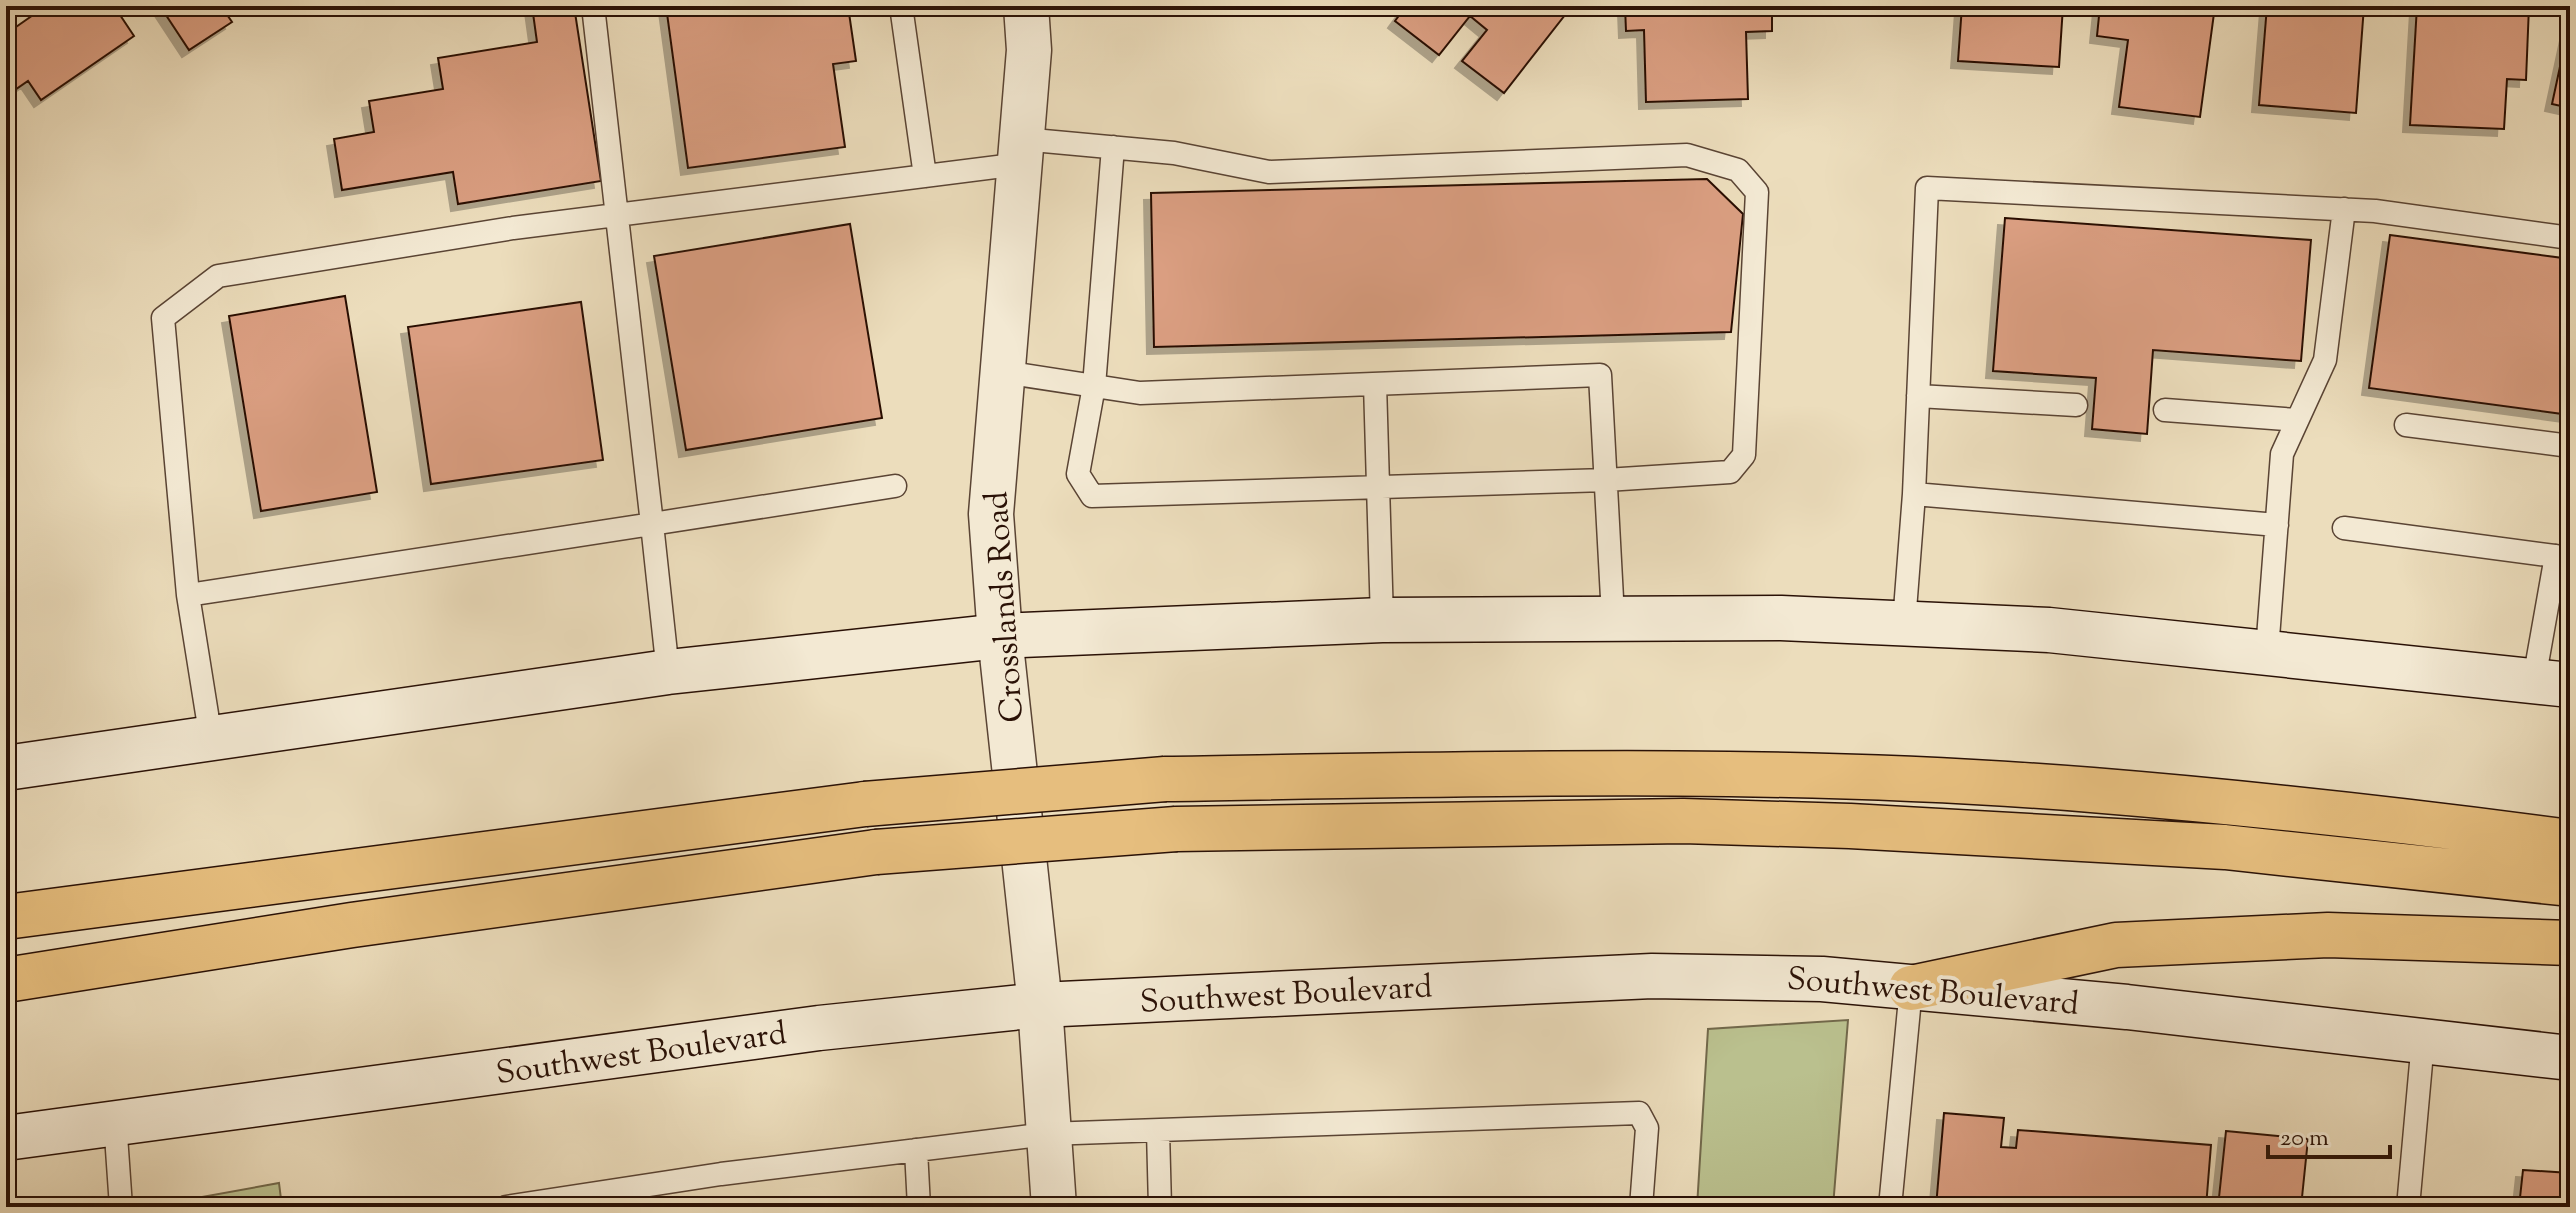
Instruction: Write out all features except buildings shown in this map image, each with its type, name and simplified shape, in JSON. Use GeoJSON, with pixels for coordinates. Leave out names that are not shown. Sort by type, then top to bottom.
{"type":"FeatureCollection","features":[{"type":"Feature","properties":{"kind":"highway"},"geometry":{"type":"LineString","coordinates":[[6,917],[865,804],[1165,779],[1567,774],[2028,787],[2396,820],[2570,842]]}},
{"type":"Feature","properties":{"kind":"highway"},"geometry":{"type":"LineString","coordinates":[[6,980],[352,925],[876,852],[1176,829],[1683,821],[1850,826],[2225,847],[2570,884]]}},
{"type":"Feature","properties":{"kind":"highway"},"geometry":{"type":"LineString","coordinates":[[1911,988],[2116,945],[2328,935],[2570,943]]}},
{"type":"Feature","properties":{"kind":"main road","name":"Crosslands Road"},"geometry":{"type":"LineString","coordinates":[[1026,6],[1029,50],[991,514],[1000,636],[1040,1005],[1054,1207]]}},
{"type":"Feature","properties":{"kind":"main road"},"geometry":{"type":"LineString","coordinates":[[6,768],[668,672],[1000,636],[1382,620],[1613,617],[1904,623],[2049,630],[2552,683]]}},
{"type":"Feature","properties":{"kind":"main road","name":"Southwest Boulevard"},"geometry":{"type":"LineString","coordinates":[[6,1138],[819,1028],[1040,1005],[1652,976],[1822,979],[2127,1007],[2570,1058]]}},
{"type":"Feature","properties":{"kind":"lane"},"geometry":{"type":"LineString","coordinates":[[593,6],[668,672]]}},
{"type":"Feature","properties":{"kind":"lane"},"geometry":{"type":"LineString","coordinates":[[901,6],[925,176]]}},
{"type":"Feature","properties":{"kind":"lane"},"geometry":{"type":"LineString","coordinates":[[211,739],[188,595],[163,318],[218,276],[615,215],[925,176],[1021,152],[1113,147],[1174,153],[1269,172],[1687,155],[1738,170],[1757,192],[1744,455],[1730,472],[1606,480],[1092,496],[1078,474],[1094,386],[1113,147]]}},
{"type":"Feature","properties":{"kind":"lane"},"geometry":{"type":"LineString","coordinates":[[1904,623],[1914,494],[1927,188],[2344,209],[2570,238]]}},
{"type":"Feature","properties":{"kind":"lane"},"geometry":{"type":"LineString","coordinates":[[2267,651],[2282,454],[2325,360],[2344,209]]}},
{"type":"Feature","properties":{"kind":"lane"},"geometry":{"type":"LineString","coordinates":[[1003,372],[1140,393],[1600,375],[1613,617]]}},
{"type":"Feature","properties":{"kind":"lane"},"geometry":{"type":"LineString","coordinates":[[1375,384],[1382,620]]}},
{"type":"Feature","properties":{"kind":"lane"},"geometry":{"type":"LineString","coordinates":[[1918,396],[2076,405]]}},
{"type":"Feature","properties":{"kind":"lane"},"geometry":{"type":"LineString","coordinates":[[2165,410],[2297,420]]}},
{"type":"Feature","properties":{"kind":"lane"},"geometry":{"type":"LineString","coordinates":[[2406,425],[2570,446]]}},
{"type":"Feature","properties":{"kind":"lane"},"geometry":{"type":"LineString","coordinates":[[188,595],[895,486]]}},
{"type":"Feature","properties":{"kind":"lane"},"geometry":{"type":"LineString","coordinates":[[1914,494],[2277,525]]}},
{"type":"Feature","properties":{"kind":"lane"},"geometry":{"type":"LineString","coordinates":[[2344,528],[2563,557],[2552,683]]}},
{"type":"Feature","properties":{"kind":"lane"},"geometry":{"type":"LineString","coordinates":[[1890,1207],[1911,988]]}},
{"type":"Feature","properties":{"kind":"lane"},"geometry":{"type":"LineString","coordinates":[[2408,1207],[2423,1041]]}},
{"type":"Feature","properties":{"kind":"lane"},"geometry":{"type":"LineString","coordinates":[[506,1207],[1047,1134],[1639,1113],[1647,1128],[1641,1207]]}},
{"type":"Feature","properties":{"kind":"lane"},"geometry":{"type":"LineString","coordinates":[[115,1121],[121,1207]]}},
{"type":"Feature","properties":{"kind":"lane"},"geometry":{"type":"LineString","coordinates":[[1158,1131],[1160,1207]]}},
{"type":"Feature","properties":{"kind":"lane"},"geometry":{"type":"LineString","coordinates":[[916,1150],[919,1207]]}},
{"type":"Feature","properties":{"kind":"green space"},"geometry":{"type":"Polygon","coordinates":[[[1848,1020],[1833,1207],[1697,1207],[1708,1029],[1848,1020]]]}},
{"type":"Feature","properties":{"kind":"green space"},"geometry":{"type":"Polygon","coordinates":[[[279,1183],[282,1207],[186,1207],[185,1200],[279,1183]]]}}]}
